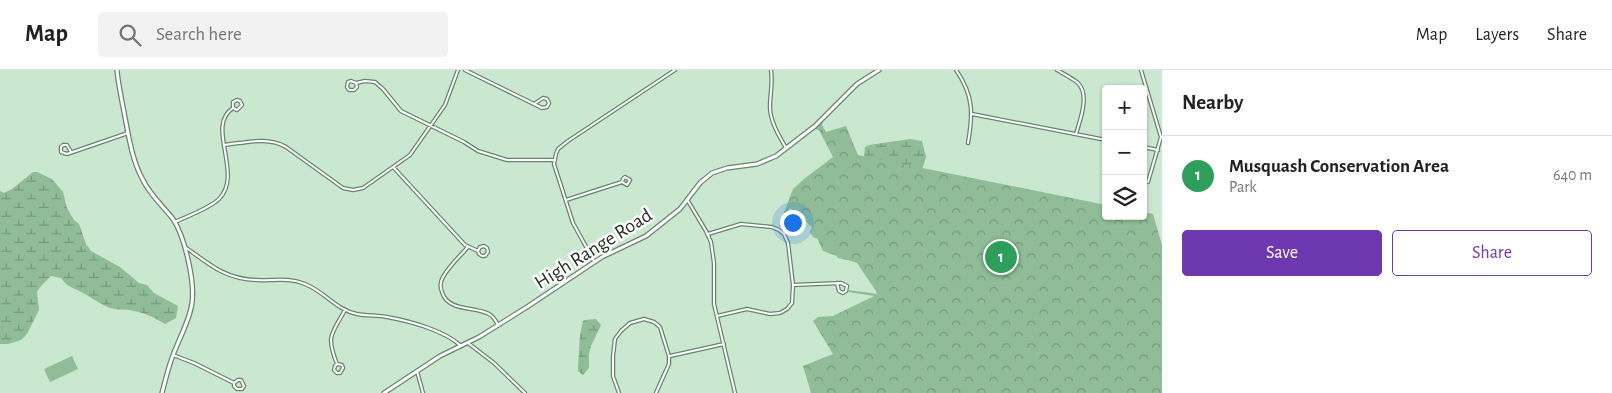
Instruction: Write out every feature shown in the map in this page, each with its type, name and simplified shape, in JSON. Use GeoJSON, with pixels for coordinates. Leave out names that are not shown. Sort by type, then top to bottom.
{"type":"FeatureCollection","features":[{"type":"Feature","properties":{"kind":"street"},"geometry":{"type":"LineString","coordinates":[[117,70],[128,133],[138,168],[144,182],[175,222],[185,247],[191,284],[192,304],[173,355],[162,393]]}},
{"type":"Feature","properties":{"kind":"street"},"geometry":{"type":"LineString","coordinates":[[224,145],[266,141],[279,143],[341,186],[350,190],[363,188],[394,168],[414,152],[445,105],[458,70]]}},
{"type":"Feature","properties":{"kind":"street"},"geometry":{"type":"LineString","coordinates":[[465,70],[534,104],[544,108],[549,103],[544,98],[534,104]]}},
{"type":"Feature","properties":{"kind":"street"},"geometry":{"type":"LineString","coordinates":[[595,261],[573,223],[554,160],[556,154],[564,144],[675,70]]}},
{"type":"Feature","properties":{"kind":"street"},"geometry":{"type":"LineString","coordinates":[[771,70],[771,114],[786,148]]}},
{"type":"Feature","properties":{"kind":"street","name":"High Range Road"},"geometry":{"type":"LineString","coordinates":[[384,393],[440,356],[468,343],[540,299],[595,261],[646,236],[676,212],[697,187],[712,173],[722,169],[762,163],[776,156],[819,122],[857,84],[879,70]]}},
{"type":"Feature","properties":{"kind":"street"},"geometry":{"type":"LineString","coordinates":[[956,70],[968,92],[972,114],[968,143]]}},
{"type":"Feature","properties":{"kind":"street"},"geometry":{"type":"LineString","coordinates":[[1057,70],[1077,82],[1082,90],[1084,101],[1076,134]]}},
{"type":"Feature","properties":{"kind":"street"},"geometry":{"type":"LineString","coordinates":[[1141,70],[1160,133],[1160,143],[1148,182]]}},
{"type":"Feature","properties":{"kind":"street"},"geometry":{"type":"LineString","coordinates":[[356,84],[365,81],[375,82],[401,111],[464,142],[474,150],[505,160],[554,160]]}},
{"type":"Feature","properties":{"kind":"street"},"geometry":{"type":"LineString","coordinates":[[175,222],[215,202],[222,196],[228,181],[223,121],[226,114],[233,108]]}},
{"type":"Feature","properties":{"kind":"street"},"geometry":{"type":"LineString","coordinates":[[972,114],[1102,139]]}},
{"type":"Feature","properties":{"kind":"street"},"geometry":{"type":"LineString","coordinates":[[72,152],[67,145],[61,148],[61,152],[64,154],[72,152],[128,133]]}},
{"type":"Feature","properties":{"kind":"street"},"geometry":{"type":"LineString","coordinates":[[1147,148],[1158,150]]}},
{"type":"Feature","properties":{"kind":"street"},"geometry":{"type":"LineString","coordinates":[[394,168],[468,247],[478,251]]}},
{"type":"Feature","properties":{"kind":"street"},"geometry":{"type":"LineString","coordinates":[[566,200],[622,182]]}},
{"type":"Feature","properties":{"kind":"street"},"geometry":{"type":"LineString","coordinates":[[688,200],[708,234],[713,258],[714,304],[736,393]]}},
{"type":"Feature","properties":{"kind":"street"},"geometry":{"type":"LineString","coordinates":[[708,234],[741,224],[772,227],[779,230],[784,234],[788,243],[793,285],[792,303],[780,313],[770,314],[747,309],[717,316]]}},
{"type":"Feature","properties":{"kind":"street"},"geometry":{"type":"LineString","coordinates":[[185,247],[225,274],[250,280],[278,280],[304,283],[345,310],[358,314],[388,317],[428,328],[452,339],[460,346]]}},
{"type":"Feature","properties":{"kind":"street"},"geometry":{"type":"LineString","coordinates":[[468,247],[444,276],[441,283],[442,293],[454,305],[489,314],[498,325]]}},
{"type":"Feature","properties":{"kind":"street"},"geometry":{"type":"LineString","coordinates":[[793,285],[836,283],[844,284],[847,288],[846,291],[843,293],[839,291],[836,283]]}},
{"type":"Feature","properties":{"kind":"street"},"geometry":{"type":"LineString","coordinates":[[337,364],[330,339],[345,310]]}},
{"type":"Feature","properties":{"kind":"street"},"geometry":{"type":"LineString","coordinates":[[619,393],[613,376],[614,347],[618,335],[630,323],[644,319],[656,323],[662,331],[670,356],[669,364],[656,393]]}},
{"type":"Feature","properties":{"kind":"street"},"geometry":{"type":"LineString","coordinates":[[468,343],[494,363],[525,393]]}},
{"type":"Feature","properties":{"kind":"street"},"geometry":{"type":"LineString","coordinates":[[670,356],[686,354],[724,344]]}},
{"type":"Feature","properties":{"kind":"street"},"geometry":{"type":"LineString","coordinates":[[173,355],[234,383]]}},
{"type":"Feature","properties":{"kind":"street"},"geometry":{"type":"LineString","coordinates":[[417,371],[423,393]]}},
{"type":"Feature","properties":{"kind":"street"},"geometry":{"type":"LineString","coordinates":[[236,380],[240,380],[244,386],[242,389],[237,390],[234,388],[234,383],[236,380]]}},
{"type":"Feature","properties":{"kind":"green space"},"geometry":{"type":"Polygon","coordinates":[[[823,122],[822,125],[826,132],[846,126],[858,155],[1102,204],[1102,220],[1147,220],[1147,213],[1153,214],[1162,245],[1162,393],[811,393],[803,366],[833,354],[813,321],[818,317],[833,316],[874,296],[848,292],[849,290],[878,294],[857,263],[823,251],[812,227],[790,208],[781,228],[779,226],[793,189],[833,157],[819,130],[815,129],[823,122]]]}},
{"type":"Feature","properties":{"kind":"green space"},"geometry":{"type":"Polygon","coordinates":[[[910,139],[922,141],[926,157],[882,300],[876,292],[877,263],[838,258],[829,244],[813,237],[810,232],[819,210],[864,157],[865,147],[910,139]]]}},
{"type":"Feature","properties":{"kind":"green space"},"geometry":{"type":"Polygon","coordinates":[[[33,172],[52,179],[63,192],[67,208],[74,220],[79,224],[86,244],[91,251],[120,267],[139,283],[147,285],[154,293],[178,306],[176,318],[165,324],[139,312],[110,308],[71,287],[61,278],[51,276],[37,292],[39,310],[27,334],[21,340],[0,344],[0,191],[4,193],[12,189],[33,172]]]}},
{"type":"Feature","properties":{"kind":"green space"},"geometry":{"type":"Polygon","coordinates":[[[596,319],[601,325],[591,346],[589,368],[583,375],[578,371],[578,366],[583,321],[596,319]]]}},
{"type":"Feature","properties":{"kind":"green space"},"geometry":{"type":"Polygon","coordinates":[[[72,356],[78,369],[50,382],[44,369],[72,356]]]}},
{"type":"Feature","properties":{"kind":"place","name":"Musquash Conservation Area"},"geometry":{"type":"Point","coordinates":[1001,257]}}]}
